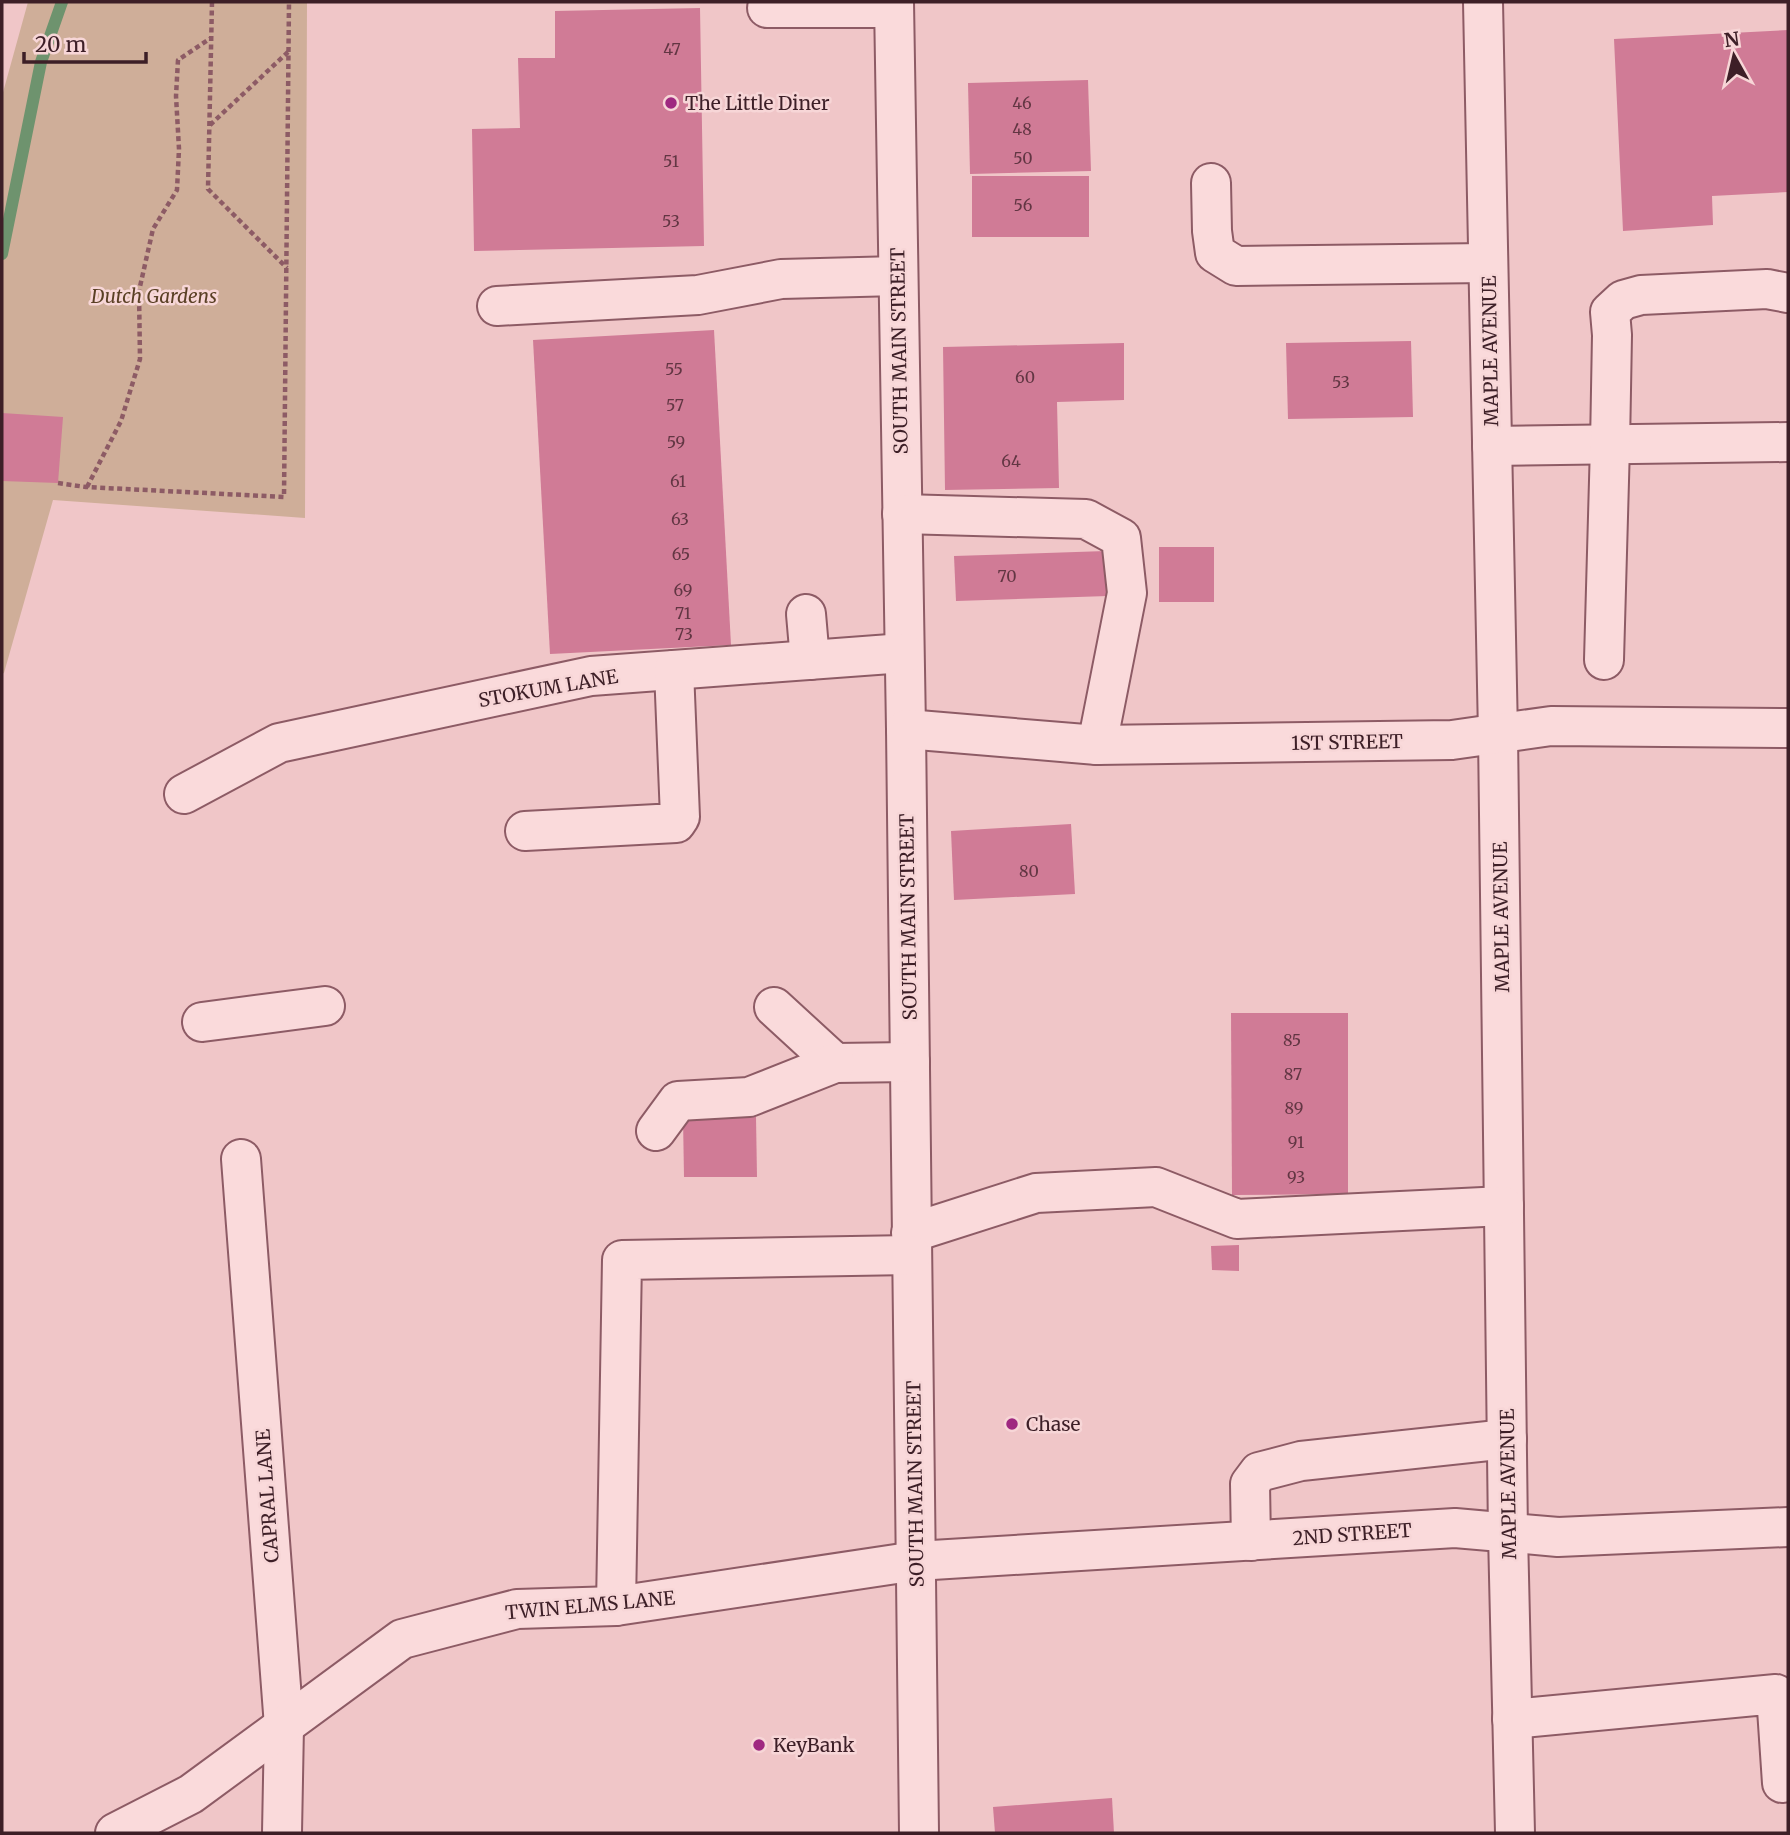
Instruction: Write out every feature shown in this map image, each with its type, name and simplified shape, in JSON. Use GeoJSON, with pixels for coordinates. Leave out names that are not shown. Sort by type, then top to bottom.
{"type":"FeatureCollection","features":[{"type":"Feature","properties":{"kind":"street","name":"MAPLE AVENUE"},"geometry":{"type":"LineString","coordinates":[[1483,2],[1498,734],[1508,1534],[1515,1833]]}},
{"type":"Feature","properties":{"kind":"street"},"geometry":{"type":"LineString","coordinates":[[767,8],[894,5]]}},
{"type":"Feature","properties":{"kind":"street","name":"SOUTH MAIN STREET"},"geometry":{"type":"LineString","coordinates":[[894,5],[919,1833]]}},
{"type":"Feature","properties":{"kind":"street"},"geometry":{"type":"LineString","coordinates":[[1211,183],[1215,253],[1236,266],[1488,263]]}},
{"type":"Feature","properties":{"kind":"street"},"geometry":{"type":"LineString","coordinates":[[497,306],[698,295],[781,279],[898,276]]}},
{"type":"Feature","properties":{"kind":"street"},"geometry":{"type":"LineString","coordinates":[[1604,660],[1612,335],[1610,312],[1623,300],[1641,295],[1767,289],[1788,293]]}},
{"type":"Feature","properties":{"kind":"street"},"geometry":{"type":"LineString","coordinates":[[1492,446],[1788,442]]}},
{"type":"Feature","properties":{"kind":"street"},"geometry":{"type":"LineString","coordinates":[[902,513],[1086,519],[1121,538],[1128,593],[1097,745]]}},
{"type":"Feature","properties":{"kind":"street"},"geometry":{"type":"LineString","coordinates":[[806,614],[810,660]]}},
{"type":"Feature","properties":{"kind":"street","name":"STOKUM LANE"},"geometry":{"type":"LineString","coordinates":[[184,794],[279,743],[591,676],[904,653]]}},
{"type":"Feature","properties":{"kind":"street"},"geometry":{"type":"LineString","coordinates":[[525,831],[676,823],[680,817],[674,670]]}},
{"type":"Feature","properties":{"kind":"street","name":"1ST STREET"},"geometry":{"type":"LineString","coordinates":[[906,729],[1097,745],[1452,740],[1551,726],[1788,728]]}},
{"type":"Feature","properties":{"kind":"street"},"geometry":{"type":"LineString","coordinates":[[202,1022],[325,1006]]}},
{"type":"Feature","properties":{"kind":"street"},"geometry":{"type":"LineString","coordinates":[[774,1007],[835,1063]]}},
{"type":"Feature","properties":{"kind":"street"},"geometry":{"type":"LineString","coordinates":[[656,1130],[678,1101],[749,1097],[835,1063],[909,1062]]}},
{"type":"Feature","properties":{"kind":"street","name":"CAPRAL LANE"},"geometry":{"type":"LineString","coordinates":[[241,1158],[284,1726],[282,1833]]}},
{"type":"Feature","properties":{"kind":"street"},"geometry":{"type":"LineString","coordinates":[[617,1606],[622,1260],[911,1244],[1036,1193],[1156,1188],[1237,1219],[1504,1206]]}},
{"type":"Feature","properties":{"kind":"street"},"geometry":{"type":"LineString","coordinates":[[1251,1541],[1250,1484],[1259,1472],[1301,1461],[1507,1439]]}},
{"type":"Feature","properties":{"kind":"street","name":"2ND STREET"},"geometry":{"type":"LineString","coordinates":[[916,1561],[1455,1528],[1558,1537],[1788,1527]]}},
{"type":"Feature","properties":{"kind":"street","name":"TWIN ELMS LANE"},"geometry":{"type":"LineString","coordinates":[[115,1833],[191,1794],[402,1639],[517,1609],[617,1606],[916,1561]]}},
{"type":"Feature","properties":{"kind":"street"},"geometry":{"type":"LineString","coordinates":[[1513,1719],[1776,1694],[1782,1783]]}},
{"type":"Feature","properties":{"kind":"path"},"geometry":{"type":"LineString","coordinates":[[212,2],[208,189],[286,268]]}},
{"type":"Feature","properties":{"kind":"path"},"geometry":{"type":"LineString","coordinates":[[58,483],[86,487],[284,497],[289,2]]}},
{"type":"Feature","properties":{"kind":"path"},"geometry":{"type":"LineString","coordinates":[[86,487],[121,421],[140,359],[139,291],[153,229],[177,190],[178,60],[211,38]]}},
{"type":"Feature","properties":{"kind":"path"},"geometry":{"type":"LineString","coordinates":[[209,125],[288,51]]}},
{"type":"Feature","properties":{"kind":"green space","name":"Dutch Gardens"},"geometry":{"type":"Polygon","coordinates":[[[28,2],[307,2],[305,518],[53,500],[2,674],[2,96],[28,2]]]}},
{"type":"Feature","properties":{"kind":"building"},"geometry":{"type":"Polygon","coordinates":[[[700,8],[704,246],[474,251],[472,129],[520,128],[518,58],[555,58],[555,11],[700,8]]]}},
{"type":"Feature","properties":{"kind":"building"},"geometry":{"type":"Polygon","coordinates":[[[1788,30],[1788,192],[1712,196],[1713,225],[1623,231],[1614,39],[1788,30]]]}},
{"type":"Feature","properties":{"kind":"building"},"geometry":{"type":"Polygon","coordinates":[[[1088,80],[1091,171],[970,174],[968,83],[1088,80]]]}},
{"type":"Feature","properties":{"kind":"building"},"geometry":{"type":"Polygon","coordinates":[[[972,176],[1089,176],[1089,237],[972,237],[972,176]]]}},
{"type":"Feature","properties":{"kind":"building"},"geometry":{"type":"Polygon","coordinates":[[[714,330],[731,645],[550,654],[533,340],[714,330]]]}},
{"type":"Feature","properties":{"kind":"building"},"geometry":{"type":"Polygon","coordinates":[[[1411,341],[1413,417],[1288,419],[1286,343],[1411,341]]]}},
{"type":"Feature","properties":{"kind":"building"},"geometry":{"type":"Polygon","coordinates":[[[1124,343],[1124,400],[1057,402],[1059,488],[945,490],[943,347],[1124,343]]]}},
{"type":"Feature","properties":{"kind":"building"},"geometry":{"type":"Polygon","coordinates":[[[2,413],[63,417],[58,483],[2,481],[2,413]]]}},
{"type":"Feature","properties":{"kind":"building"},"geometry":{"type":"Polygon","coordinates":[[[1159,547],[1214,547],[1214,602],[1159,602],[1159,547]]]}},
{"type":"Feature","properties":{"kind":"building"},"geometry":{"type":"Polygon","coordinates":[[[1106,551],[1108,596],[956,601],[954,556],[1106,551]]]}},
{"type":"Feature","properties":{"kind":"building"},"geometry":{"type":"Polygon","coordinates":[[[1071,824],[1075,894],[954,900],[951,831],[1071,824]]]}},
{"type":"Feature","properties":{"kind":"building"},"geometry":{"type":"Polygon","coordinates":[[[1231,1013],[1348,1013],[1348,1194],[1232,1195],[1231,1013]]]}},
{"type":"Feature","properties":{"kind":"building"},"geometry":{"type":"Polygon","coordinates":[[[756,1117],[757,1177],[684,1177],[683,1118],[756,1117]]]}},
{"type":"Feature","properties":{"kind":"building"},"geometry":{"type":"Polygon","coordinates":[[[1239,1245],[1239,1271],[1212,1270],[1211,1246],[1239,1245]]]}},
{"type":"Feature","properties":{"kind":"building"},"geometry":{"type":"Polygon","coordinates":[[[1112,1798],[1114,1833],[995,1833],[993,1807],[1112,1798]]]}},
{"type":"Feature","properties":{"kind":"waterway"},"geometry":{"type":"LineString","coordinates":[[2,254],[41,62],[62,2]]}},
{"type":"Feature","properties":{"kind":"place","name":"The Little Diner"},"geometry":{"type":"Point","coordinates":[671,103]}},
{"type":"Feature","properties":{"kind":"place","name":"Chase"},"geometry":{"type":"Point","coordinates":[1012,1424]}},
{"type":"Feature","properties":{"kind":"place","name":"KeyBank"},"geometry":{"type":"Point","coordinates":[759,1745]}}]}
